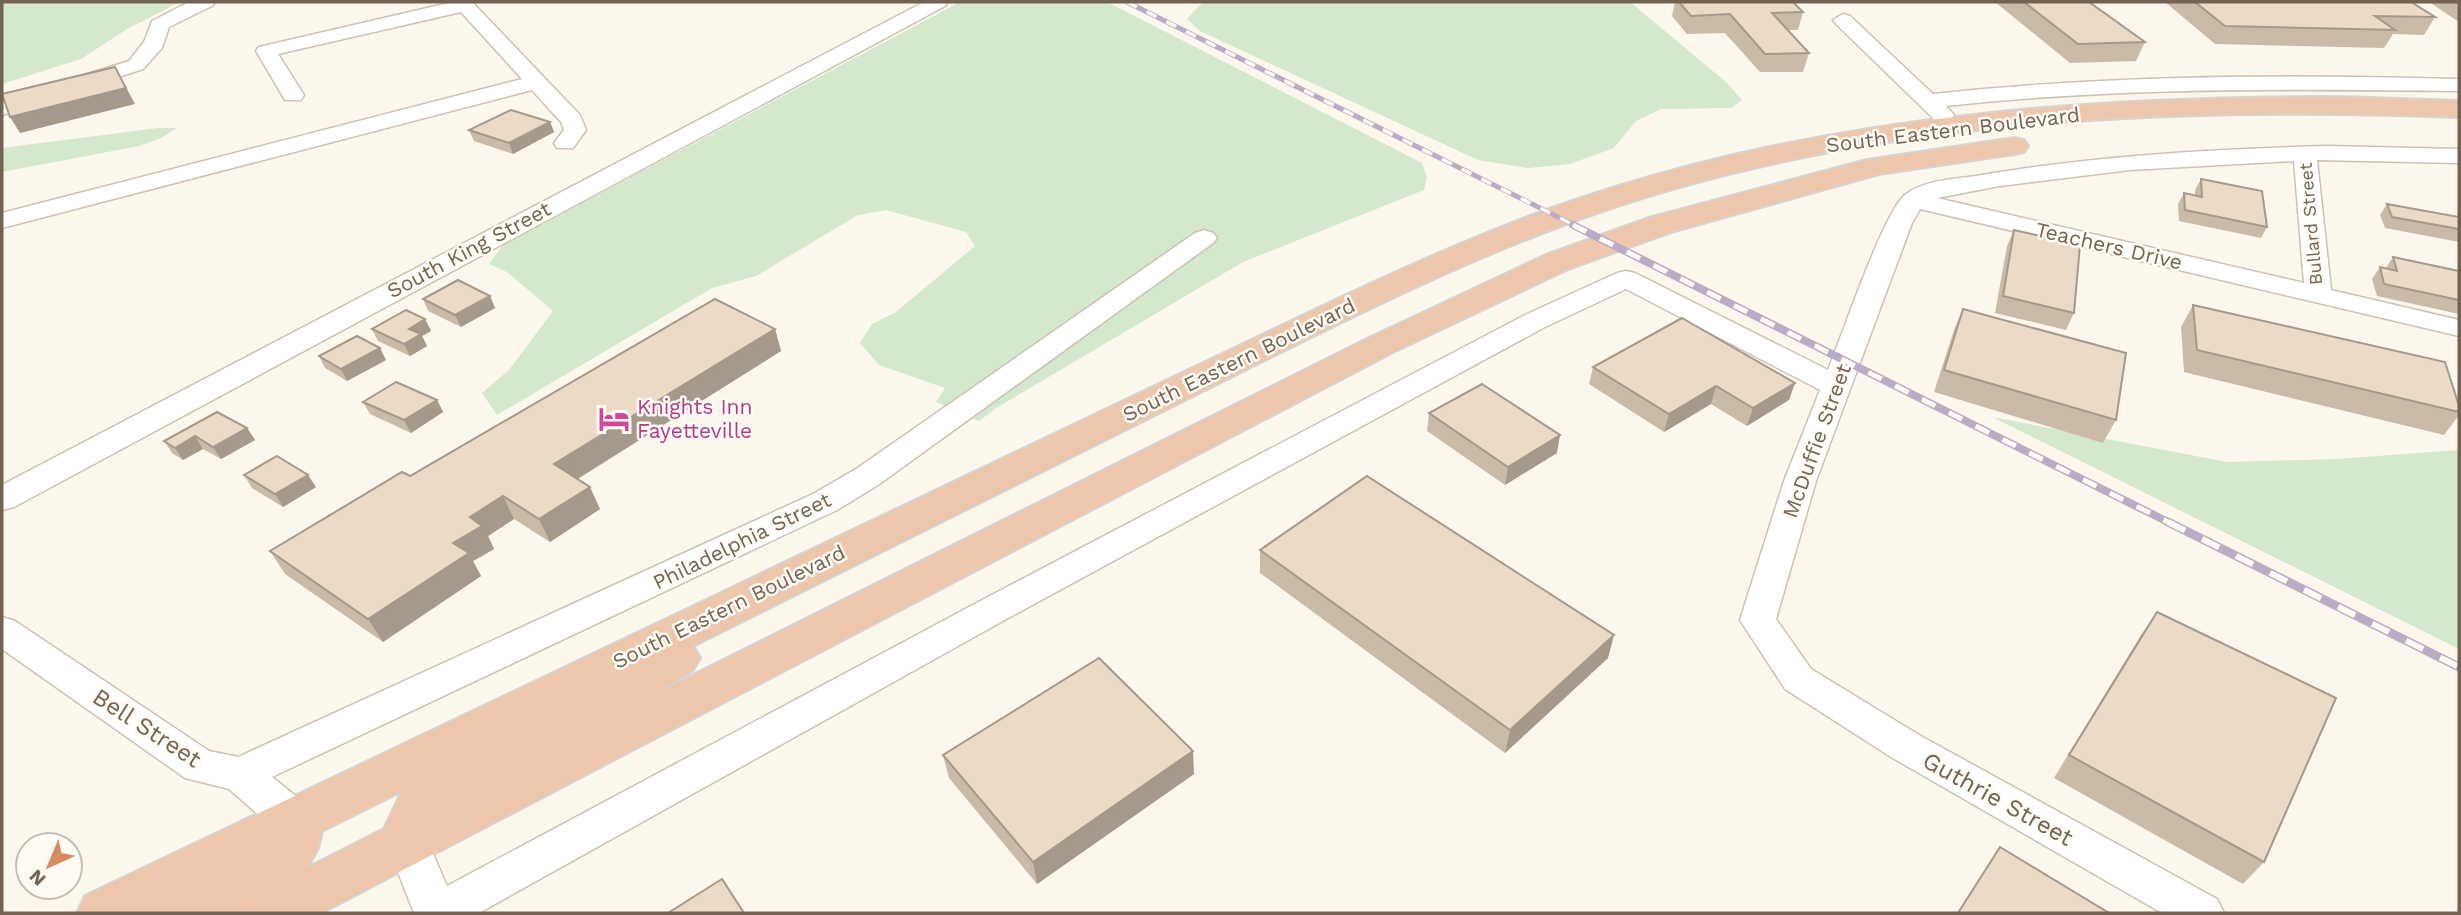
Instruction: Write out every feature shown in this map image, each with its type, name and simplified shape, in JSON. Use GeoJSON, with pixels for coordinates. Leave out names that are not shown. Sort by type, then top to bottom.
{"type":"FeatureCollection","features":[{"type":"Feature","properties":{"kind":"highway","name":"South Eastern Boulevard"},"geometry":{"type":"LineString","coordinates":[[104,913],[1379,292],[1547,220],[1630,192],[1775,155],[1871,136],[1941,114],[2190,106],[2328,105],[2459,109]]}},
{"type":"Feature","properties":{"kind":"highway"},"geometry":{"type":"LineString","coordinates":[[2005,147],[2009,136],[2019,131],[2190,106]]}},
{"type":"Feature","properties":{"kind":"highway"},"geometry":{"type":"LineString","coordinates":[[1738,203],[1856,159],[1938,144],[1949,138],[1941,114]]}},
{"type":"Feature","properties":{"kind":"highway","name":"South Eastern Boulevard"},"geometry":{"type":"LineString","coordinates":[[270,913],[1456,309],[1568,258],[1660,225],[1877,166],[2005,147],[2127,135],[2286,129],[2459,133]]}},
{"type":"Feature","properties":{"kind":"highway"},"geometry":{"type":"LineString","coordinates":[[408,844],[410,822],[422,802],[442,785],[588,711],[898,525]]}},
{"type":"Feature","properties":{"kind":"highway"},"geometry":{"type":"LineString","coordinates":[[182,913],[278,864],[292,848],[298,833],[293,819]]}},
{"type":"Feature","properties":{"kind":"street"},"geometry":{"type":"LineString","coordinates":[[2,108],[136,65],[149,53],[159,26],[172,16],[205,2]]}},
{"type":"Feature","properties":{"kind":"street","name":"South King Street"},"geometry":{"type":"LineString","coordinates":[[2,499],[938,2]]}},
{"type":"Feature","properties":{"kind":"street"},"geometry":{"type":"LineString","coordinates":[[293,95],[266,51],[463,3],[572,120],[575,130],[565,143]]}},
{"type":"Feature","properties":{"kind":"street"},"geometry":{"type":"LineString","coordinates":[[1843,20],[1941,114]]}},
{"type":"Feature","properties":{"kind":"street","name":"South Eastern Boulevard"},"geometry":{"type":"LineString","coordinates":[[1941,114],[1992,93],[2178,81],[2280,80],[2459,85]]}},
{"type":"Feature","properties":{"kind":"street"},"geometry":{"type":"LineString","coordinates":[[2,221],[537,82]]}},
{"type":"Feature","properties":{"kind":"street"},"geometry":{"type":"LineString","coordinates":[[2005,147],[2030,175]]}},
{"type":"Feature","properties":{"kind":"street"},"geometry":{"type":"LineString","coordinates":[[1913,200],[1935,190],[2112,163],[2187,157],[2305,154],[2459,156]]}},
{"type":"Feature","properties":{"kind":"street","name":"Bullard Street"},"geometry":{"type":"LineString","coordinates":[[2305,154],[2318,295]]}},
{"type":"Feature","properties":{"kind":"street","name":"Teachers Drive"},"geometry":{"type":"LineString","coordinates":[[1913,200],[2459,328]]}},
{"type":"Feature","properties":{"kind":"street","name":"McDuffie Street"},"geometry":{"type":"LineString","coordinates":[[1798,680],[1758,620],[1800,481],[1899,223],[1913,200]]}},
{"type":"Feature","properties":{"kind":"street","name":"Philadelphia Street"},"geometry":{"type":"LineString","coordinates":[[240,774],[825,502],[867,477],[1204,238]]}},
{"type":"Feature","properties":{"kind":"street"},"geometry":{"type":"LineString","coordinates":[[408,844],[437,913],[997,608],[1535,321],[1626,279],[1836,386]]}},
{"type":"Feature","properties":{"kind":"street","name":"Bell Street"},"geometry":{"type":"LineString","coordinates":[[2,631],[199,766],[240,774],[293,819]]}},
{"type":"Feature","properties":{"kind":"street","name":"Guthrie Street"},"geometry":{"type":"LineString","coordinates":[[1798,680],[1905,746],[2202,913]]}},
{"type":"Feature","properties":{"kind":"green space"},"geometry":{"type":"Polygon","coordinates":[[[2,2],[180,2],[127,29],[81,59],[2,84],[2,2]]]}},
{"type":"Feature","properties":{"kind":"green space"},"geometry":{"type":"Polygon","coordinates":[[[960,2],[1107,2],[1422,163],[1427,177],[1424,190],[1243,262],[998,407],[979,421],[936,402],[945,388],[879,365],[860,343],[872,324],[896,312],[975,246],[966,232],[886,210],[858,215],[756,276],[712,288],[497,415],[482,393],[509,370],[553,311],[507,272],[489,264],[503,245],[960,2]]]}},
{"type":"Feature","properties":{"kind":"green space"},"geometry":{"type":"Polygon","coordinates":[[[1203,2],[1630,2],[1727,83],[1742,100],[1731,108],[1661,109],[1636,121],[1614,148],[1570,164],[1528,168],[1478,160],[1200,31],[1187,19],[1203,2]]]}},
{"type":"Feature","properties":{"kind":"green space"},"geometry":{"type":"Polygon","coordinates":[[[158,128],[177,128],[161,138],[139,146],[2,172],[2,148],[158,128]]]}},
{"type":"Feature","properties":{"kind":"green space"},"geometry":{"type":"Polygon","coordinates":[[[1992,417],[2227,462],[2337,459],[2459,450],[2459,649],[1992,417]]]}},
{"type":"Feature","properties":{"kind":"building"},"geometry":{"type":"Polygon","coordinates":[[[1679,2],[1793,2],[1803,12],[1772,13],[1809,53],[1765,54],[1730,14],[1691,16],[1679,2]]]}},
{"type":"Feature","properties":{"kind":"building"},"geometry":{"type":"Polygon","coordinates":[[[2024,2],[2089,2],[2145,42],[2078,44],[2024,2]]]}},
{"type":"Feature","properties":{"kind":"building"},"geometry":{"type":"Polygon","coordinates":[[[2195,2],[2411,2],[2435,17],[2375,16],[2395,30],[2225,26],[2195,2]]]}},
{"type":"Feature","properties":{"kind":"building"},"geometry":{"type":"Polygon","coordinates":[[[115,67],[126,88],[10,117],[2,94],[115,67]]]}},
{"type":"Feature","properties":{"kind":"building"},"geometry":{"type":"Polygon","coordinates":[[[511,110],[550,122],[509,143],[469,130],[511,110]]]}},
{"type":"Feature","properties":{"kind":"building"},"geometry":{"type":"Polygon","coordinates":[[[2201,179],[2262,191],[2267,227],[2185,210],[2184,193],[2202,197],[2201,179]]]}},
{"type":"Feature","properties":{"kind":"building"},"geometry":{"type":"Polygon","coordinates":[[[2387,204],[2459,217],[2459,229],[2392,217],[2387,204]]]}},
{"type":"Feature","properties":{"kind":"building"},"geometry":{"type":"Polygon","coordinates":[[[2014,230],[2080,245],[2074,313],[2003,296],[2014,230]]]}},
{"type":"Feature","properties":{"kind":"building"},"geometry":{"type":"Polygon","coordinates":[[[2393,257],[2459,271],[2459,300],[2384,284],[2380,267],[2397,271],[2393,257]]]}},
{"type":"Feature","properties":{"kind":"building"},"geometry":{"type":"Polygon","coordinates":[[[458,280],[490,296],[455,315],[423,299],[458,280]]]}},
{"type":"Feature","properties":{"kind":"building","name":"Knights Inn Fayetteville"},"geometry":{"type":"Polygon","coordinates":[[[715,299],[775,329],[554,464],[590,487],[539,519],[503,496],[470,517],[482,526],[453,543],[469,553],[368,619],[270,551],[402,472],[410,476],[715,299]]]}},
{"type":"Feature","properties":{"kind":"building"},"geometry":{"type":"Polygon","coordinates":[[[2193,305],[2445,362],[2459,412],[2197,350],[2193,305]]]}},
{"type":"Feature","properties":{"kind":"building"},"geometry":{"type":"Polygon","coordinates":[[[1963,309],[2126,353],[2116,420],[1944,370],[1963,309]]]}},
{"type":"Feature","properties":{"kind":"building"},"geometry":{"type":"Polygon","coordinates":[[[406,310],[425,319],[409,329],[421,334],[404,344],[372,329],[406,310]]]}},
{"type":"Feature","properties":{"kind":"building"},"geometry":{"type":"Polygon","coordinates":[[[1682,318],[1795,383],[1753,408],[1716,386],[1669,414],[1593,367],[1682,318]]]}},
{"type":"Feature","properties":{"kind":"building"},"geometry":{"type":"Polygon","coordinates":[[[357,336],[380,348],[341,369],[319,356],[357,336]]]}},
{"type":"Feature","properties":{"kind":"building"},"geometry":{"type":"Polygon","coordinates":[[[396,382],[437,400],[404,420],[363,402],[396,382]]]}},
{"type":"Feature","properties":{"kind":"building"},"geometry":{"type":"Polygon","coordinates":[[[1482,384],[1560,435],[1508,467],[1429,413],[1482,384]]]}},
{"type":"Feature","properties":{"kind":"building"},"geometry":{"type":"Polygon","coordinates":[[[217,412],[247,428],[213,447],[195,436],[175,448],[164,441],[217,412]]]}},
{"type":"Feature","properties":{"kind":"building"},"geometry":{"type":"Polygon","coordinates":[[[277,456],[308,475],[275,494],[244,475],[277,456]]]}},
{"type":"Feature","properties":{"kind":"building"},"geometry":{"type":"Polygon","coordinates":[[[1367,476],[1614,635],[1510,730],[1260,550],[1367,476]]]}},
{"type":"Feature","properties":{"kind":"building"},"geometry":{"type":"Polygon","coordinates":[[[2157,612],[2336,698],[2264,862],[2069,755],[2157,612]]]}},
{"type":"Feature","properties":{"kind":"building"},"geometry":{"type":"Polygon","coordinates":[[[1099,658],[1193,751],[1033,862],[943,755],[1099,658]]]}},
{"type":"Feature","properties":{"kind":"building"},"geometry":{"type":"Polygon","coordinates":[[[2000,847],[2109,913],[1958,913],[2000,847]]]}},
{"type":"Feature","properties":{"kind":"building"},"geometry":{"type":"Polygon","coordinates":[[[722,879],[744,913],[668,913],[722,879]]]}},
{"type":"Feature","properties":{"kind":"railway"},"geometry":{"type":"LineString","coordinates":[[1127,2],[1576,226]]}},
{"type":"Feature","properties":{"kind":"railway"},"geometry":{"type":"LineString","coordinates":[[1573,225],[2172,524]]}},
{"type":"Feature","properties":{"kind":"railway"},"geometry":{"type":"LineString","coordinates":[[2168,522],[2459,667]]}},
{"type":"Feature","properties":{"kind":"place","name":"Knights Inn Fayetteville"},"geometry":{"type":"Point","coordinates":[614,419]}}]}
